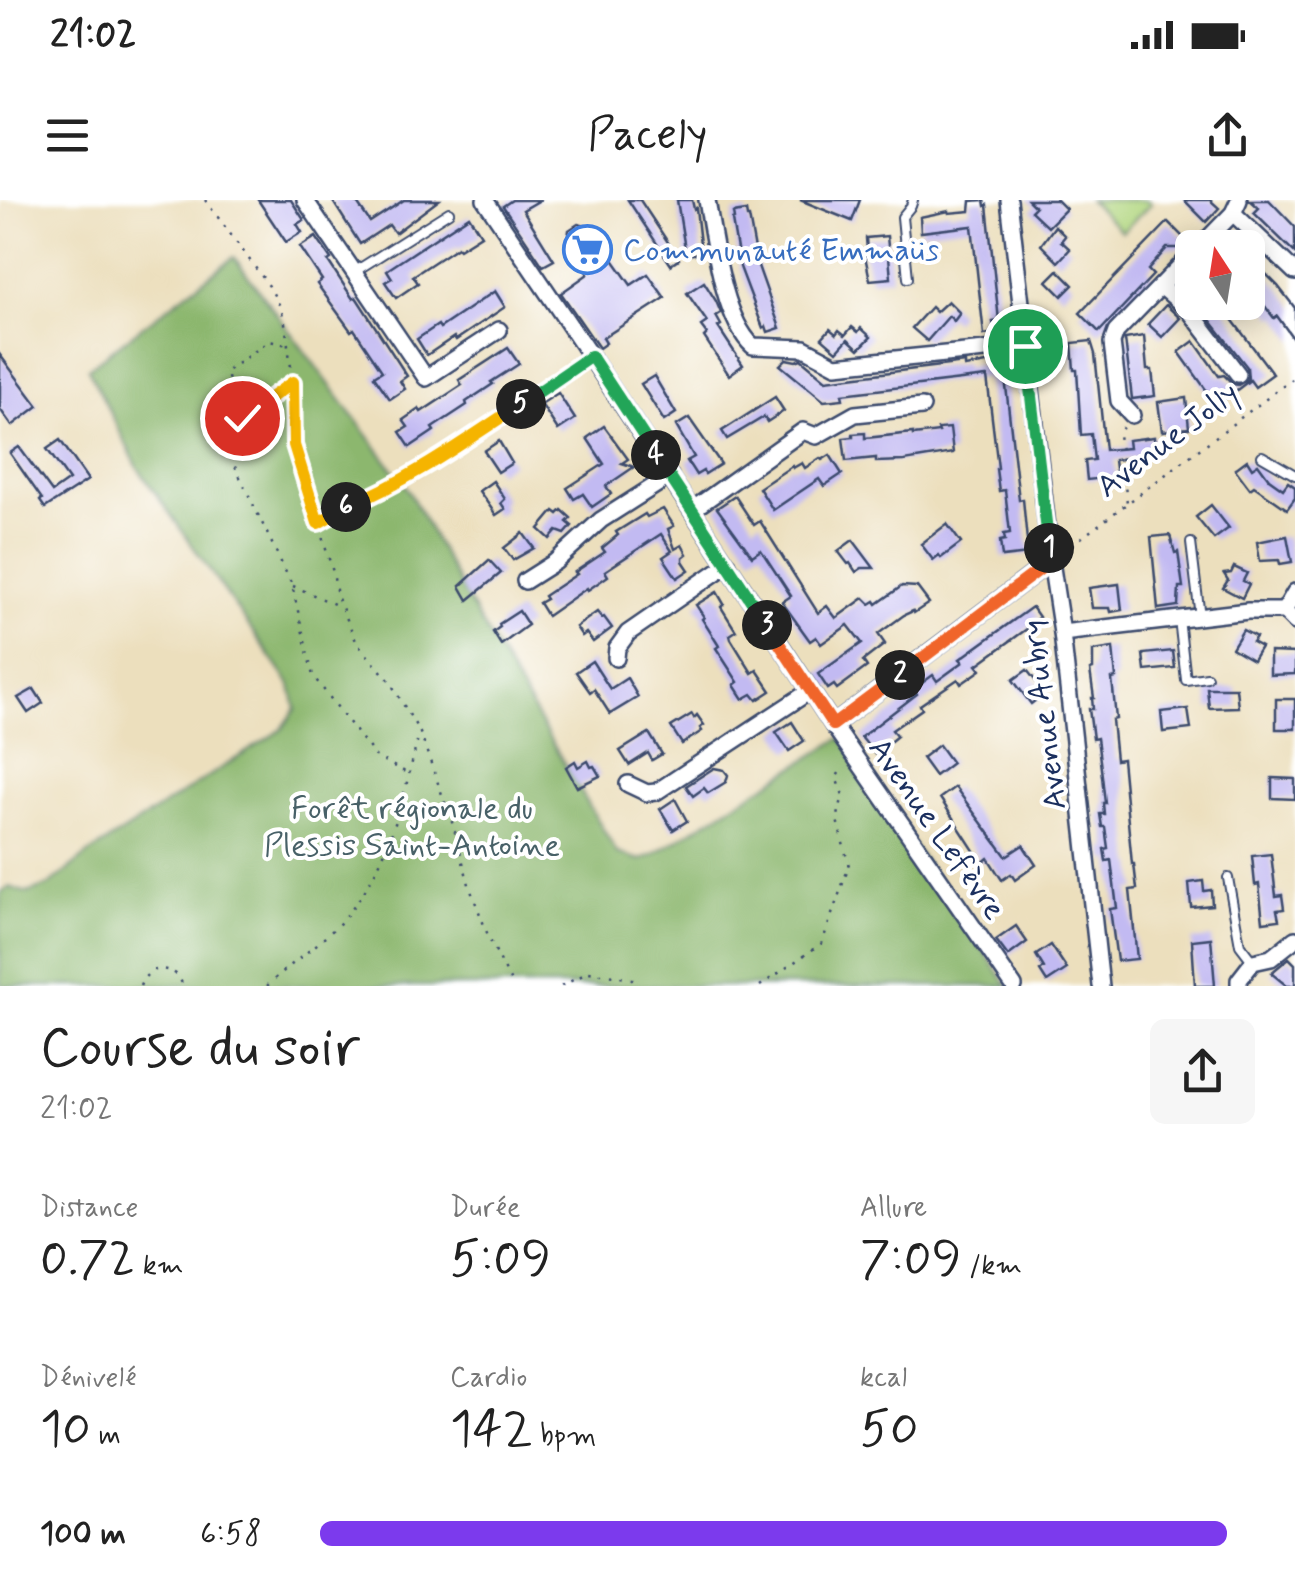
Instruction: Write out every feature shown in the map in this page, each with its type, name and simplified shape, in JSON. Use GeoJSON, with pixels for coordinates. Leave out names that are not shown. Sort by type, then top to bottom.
{"type":"FeatureCollection","features":[{"type":"Feature","properties":{"kind":"street"},"geometry":{"type":"LineString","coordinates":[[305,200],[426,378],[499,330]]}},
{"type":"Feature","properties":{"kind":"street","name":"Avenue Lefèvre"},"geometry":{"type":"LineString","coordinates":[[486,200],[810,691],[1014,986]]}},
{"type":"Feature","properties":{"kind":"street"},"geometry":{"type":"LineString","coordinates":[[707,200],[732,312],[742,337],[752,346],[804,348],[836,365],[1025,346]]}},
{"type":"Feature","properties":{"kind":"street","name":"Avenue Aubry"},"geometry":{"type":"LineString","coordinates":[[1009,200],[1100,986]]}},
{"type":"Feature","properties":{"kind":"street"},"geometry":{"type":"LineString","coordinates":[[1214,230],[1236,206],[1295,272]]}},
{"type":"Feature","properties":{"kind":"street"},"geometry":{"type":"LineString","coordinates":[[1132,415],[1119,400],[1112,343],[1116,332],[1175,272]]}},
{"type":"Feature","properties":{"kind":"street"},"geometry":{"type":"LineString","coordinates":[[1161,286],[1189,310],[1238,374]]}},
{"type":"Feature","properties":{"kind":"street"},"geometry":{"type":"LineString","coordinates":[[692,510],[802,431],[816,436],[856,414],[922,407]]}},
{"type":"Feature","properties":{"kind":"street"},"geometry":{"type":"LineString","coordinates":[[525,580],[554,562],[601,520],[670,476]]}},
{"type":"Feature","properties":{"kind":"street"},"geometry":{"type":"LineString","coordinates":[[833,725],[1051,561]]}},
{"type":"Feature","properties":{"kind":"street"},"geometry":{"type":"LineString","coordinates":[[616,658],[617,648],[628,632],[728,564]]}},
{"type":"Feature","properties":{"kind":"street"},"geometry":{"type":"LineString","coordinates":[[1062,633],[1248,611],[1290,616],[1295,592]]}},
{"type":"Feature","properties":{"kind":"street"},"geometry":{"type":"LineString","coordinates":[[628,784],[647,794],[656,792],[810,691]]}},
{"type":"Feature","properties":{"kind":"street"},"geometry":{"type":"LineString","coordinates":[[1239,986],[1239,980],[1253,962],[1271,958],[1295,940]]}},
{"type":"Feature","properties":{"kind":"lane"},"geometry":{"type":"LineString","coordinates":[[908,278],[902,217],[913,200]]}},
{"type":"Feature","properties":{"kind":"lane"},"geometry":{"type":"LineString","coordinates":[[354,272],[449,212]]}},
{"type":"Feature","properties":{"kind":"lane"},"geometry":{"type":"LineString","coordinates":[[1262,456],[1295,475]]}},
{"type":"Feature","properties":{"kind":"lane"},"geometry":{"type":"LineString","coordinates":[[1191,544],[1200,616]]}},
{"type":"Feature","properties":{"kind":"lane"},"geometry":{"type":"LineString","coordinates":[[1179,619],[1186,680],[1207,678]]}},
{"type":"Feature","properties":{"kind":"lane"},"geometry":{"type":"LineString","coordinates":[[1228,878],[1240,944],[1253,962]]}},
{"type":"Feature","properties":{"kind":"path"},"geometry":{"type":"LineString","coordinates":[[205,200],[281,308],[293,382],[294,445],[342,607],[358,643],[390,680],[420,733],[453,825],[470,888],[513,986]]}},
{"type":"Feature","properties":{"kind":"path"},"geometry":{"type":"LineString","coordinates":[[289,345],[268,341],[227,371],[232,400],[226,448],[292,586],[312,676],[376,757],[409,774]]}},
{"type":"Feature","properties":{"kind":"path"},"geometry":{"type":"LineString","coordinates":[[318,523],[406,478],[591,356]]}},
{"type":"Feature","properties":{"kind":"path","name":"Avenue Jolly"},"geometry":{"type":"LineString","coordinates":[[1051,561],[1295,377]]}},
{"type":"Feature","properties":{"kind":"path"},"geometry":{"type":"LineString","coordinates":[[226,448],[242,418],[293,382]]}},
{"type":"Feature","properties":{"kind":"path"},"geometry":{"type":"LineString","coordinates":[[1127,504],[1118,434],[1132,415]]}},
{"type":"Feature","properties":{"kind":"path"},"geometry":{"type":"LineString","coordinates":[[292,586],[342,607]]}},
{"type":"Feature","properties":{"kind":"path"},"geometry":{"type":"LineString","coordinates":[[267,986],[338,924],[367,888],[396,828],[420,733]]}},
{"type":"Feature","properties":{"kind":"path"},"geometry":{"type":"LineString","coordinates":[[760,986],[822,943],[849,866],[838,820],[844,795],[836,778],[844,766]]}},
{"type":"Feature","properties":{"kind":"path"},"geometry":{"type":"LineString","coordinates":[[140,986],[144,976],[161,968],[176,974],[184,986]]}},
{"type":"Feature","properties":{"kind":"path"},"geometry":{"type":"LineString","coordinates":[[561,986],[589,972],[632,979],[635,986]]}},
{"type":"Feature","properties":{"kind":"green space"},"geometry":{"type":"Polygon","coordinates":[[[1089,200],[1147,200],[1151,204],[1122,232],[1089,200]]]}},
{"type":"Feature","properties":{"kind":"green space","name":"Forêt régionale du Plessis Saint-Antoine"},"geometry":{"type":"Polygon","coordinates":[[[234,257],[407,488],[617,853],[641,860],[653,855],[841,738],[1008,986],[2,986],[0,893],[10,887],[27,893],[48,886],[87,855],[282,729],[296,709],[291,686],[138,468],[88,368],[234,257]]]}},
{"type":"Feature","properties":{"kind":"building"},"geometry":{"type":"Polygon","coordinates":[[[258,200],[291,200],[304,220],[297,224],[302,232],[286,242],[258,200]]]}},
{"type":"Feature","properties":{"kind":"building"},"geometry":{"type":"Polygon","coordinates":[[[332,200],[355,200],[370,222],[404,200],[439,200],[395,233],[389,225],[360,244],[332,200]]]}},
{"type":"Feature","properties":{"kind":"building"},"geometry":{"type":"Polygon","coordinates":[[[512,200],[540,200],[523,210],[554,260],[543,266],[503,206],[512,200]]]}},
{"type":"Feature","properties":{"kind":"building"},"geometry":{"type":"Polygon","coordinates":[[[628,200],[640,200],[679,259],[671,265],[628,200]]]}},
{"type":"Feature","properties":{"kind":"building"},"geometry":{"type":"Polygon","coordinates":[[[677,200],[692,200],[696,208],[701,253],[686,255],[677,200]]]}},
{"type":"Feature","properties":{"kind":"building"},"geometry":{"type":"Polygon","coordinates":[[[800,200],[860,200],[852,221],[800,200]]]}},
{"type":"Feature","properties":{"kind":"building"},"geometry":{"type":"Polygon","coordinates":[[[984,200],[999,321],[993,322],[995,333],[984,335],[972,226],[921,232],[920,217],[970,211],[971,201],[984,200]]]}},
{"type":"Feature","properties":{"kind":"building"},"geometry":{"type":"Polygon","coordinates":[[[1028,200],[1057,200],[1066,209],[1048,227],[1031,211],[1035,207],[1028,200]]]}},
{"type":"Feature","properties":{"kind":"building"},"geometry":{"type":"Polygon","coordinates":[[[1184,200],[1210,200],[1219,208],[1206,222],[1184,200]]]}},
{"type":"Feature","properties":{"kind":"building"},"geometry":{"type":"Polygon","coordinates":[[[1250,200],[1269,200],[1295,227],[1295,253],[1254,213],[1259,208],[1250,200]]]}},
{"type":"Feature","properties":{"kind":"building"},"geometry":{"type":"Polygon","coordinates":[[[746,211],[758,266],[780,328],[768,332],[766,326],[763,328],[740,267],[732,220],[733,213],[746,211]]]}},
{"type":"Feature","properties":{"kind":"building"},"geometry":{"type":"Polygon","coordinates":[[[469,216],[481,235],[413,276],[418,283],[396,298],[385,282],[392,278],[387,270],[469,216]]]}},
{"type":"Feature","properties":{"kind":"building"},"geometry":{"type":"Polygon","coordinates":[[[1168,222],[1176,230],[1175,248],[1167,248],[1148,270],[1153,275],[1099,332],[1080,313],[1168,222]]]}},
{"type":"Feature","properties":{"kind":"building"},"geometry":{"type":"Polygon","coordinates":[[[578,224],[586,226],[603,254],[607,251],[631,285],[648,274],[665,298],[603,338],[606,343],[599,348],[561,293],[588,274],[582,265],[587,262],[568,238],[569,230],[578,224]]]}},
{"type":"Feature","properties":{"kind":"building"},"geometry":{"type":"Polygon","coordinates":[[[1055,226],[1065,236],[1061,241],[1070,249],[1058,262],[1041,245],[1055,226]]]}},
{"type":"Feature","properties":{"kind":"building"},"geometry":{"type":"Polygon","coordinates":[[[887,236],[891,278],[870,280],[864,251],[866,238],[887,236]]]}},
{"type":"Feature","properties":{"kind":"building"},"geometry":{"type":"Polygon","coordinates":[[[316,237],[331,259],[328,261],[407,376],[400,381],[405,389],[390,399],[374,376],[382,371],[317,284],[322,280],[300,247],[316,237]]]}},
{"type":"Feature","properties":{"kind":"building"},"geometry":{"type":"Polygon","coordinates":[[[1058,270],[1073,285],[1062,296],[1047,281],[1058,270]]]}},
{"type":"Feature","properties":{"kind":"building"},"geometry":{"type":"Polygon","coordinates":[[[1265,273],[1295,308],[1295,341],[1277,316],[1274,318],[1265,306],[1265,273]]]}},
{"type":"Feature","properties":{"kind":"building"},"geometry":{"type":"Polygon","coordinates":[[[704,282],[721,313],[716,316],[721,325],[718,327],[743,365],[729,375],[704,337],[707,334],[701,326],[707,322],[687,293],[704,282]]]}},
{"type":"Feature","properties":{"kind":"building"},"geometry":{"type":"Polygon","coordinates":[[[495,291],[505,307],[427,355],[417,339],[495,291]]]}},
{"type":"Feature","properties":{"kind":"building"},"geometry":{"type":"Polygon","coordinates":[[[948,301],[960,313],[954,321],[949,316],[927,341],[912,328],[931,307],[936,312],[948,301]]]}},
{"type":"Feature","properties":{"kind":"building"},"geometry":{"type":"Polygon","coordinates":[[[1166,305],[1178,320],[1162,337],[1148,324],[1166,305]]]}},
{"type":"Feature","properties":{"kind":"building"},"geometry":{"type":"Polygon","coordinates":[[[1210,320],[1232,320],[1273,374],[1255,387],[1250,380],[1217,405],[1179,352],[1194,341],[1219,376],[1224,375],[1233,384],[1248,379],[1247,367],[1210,320]]]}},
{"type":"Feature","properties":{"kind":"building"},"geometry":{"type":"Polygon","coordinates":[[[852,327],[858,332],[861,328],[871,337],[859,349],[848,339],[837,351],[822,338],[830,329],[845,335],[852,327]]]}},
{"type":"Feature","properties":{"kind":"building"},"geometry":{"type":"Polygon","coordinates":[[[1144,336],[1147,370],[1152,370],[1155,396],[1132,399],[1125,339],[1144,336]]]}},
{"type":"Feature","properties":{"kind":"building"},"geometry":{"type":"Polygon","coordinates":[[[1091,341],[1105,450],[1129,448],[1128,440],[1154,437],[1156,455],[1114,460],[1116,477],[1087,480],[1085,461],[1094,460],[1091,434],[1081,435],[1072,343],[1091,341]]]}},
{"type":"Feature","properties":{"kind":"building"},"geometry":{"type":"Polygon","coordinates":[[[508,348],[519,364],[410,447],[400,432],[408,427],[403,420],[462,385],[459,380],[508,348]]]}},
{"type":"Feature","properties":{"kind":"building"},"geometry":{"type":"Polygon","coordinates":[[[0,355],[38,406],[12,426],[0,409],[0,355]]]}},
{"type":"Feature","properties":{"kind":"building"},"geometry":{"type":"Polygon","coordinates":[[[786,359],[801,359],[826,380],[1003,360],[1019,500],[1023,499],[1031,550],[1028,554],[1002,557],[1000,541],[1010,533],[1005,490],[999,491],[987,377],[842,394],[843,399],[824,401],[780,365],[786,359]]]}},
{"type":"Feature","properties":{"kind":"building"},"geometry":{"type":"Polygon","coordinates":[[[654,376],[676,413],[664,421],[641,384],[654,376]]]}},
{"type":"Feature","properties":{"kind":"building"},"geometry":{"type":"Polygon","coordinates":[[[558,393],[575,419],[558,430],[541,404],[558,393]]]}},
{"type":"Feature","properties":{"kind":"building"},"geometry":{"type":"Polygon","coordinates":[[[775,397],[784,411],[767,422],[764,417],[727,439],[722,431],[775,397]]]}},
{"type":"Feature","properties":{"kind":"building"},"geometry":{"type":"Polygon","coordinates":[[[1186,398],[1189,428],[1162,431],[1158,402],[1186,398]]]}},
{"type":"Feature","properties":{"kind":"building"},"geometry":{"type":"Polygon","coordinates":[[[689,418],[721,464],[705,474],[703,471],[696,475],[687,461],[694,457],[676,426],[689,418]]]}},
{"type":"Feature","properties":{"kind":"building"},"geometry":{"type":"Polygon","coordinates":[[[604,426],[628,459],[622,463],[634,467],[606,486],[611,494],[592,507],[583,494],[574,499],[567,488],[604,464],[587,438],[604,426]]]}},
{"type":"Feature","properties":{"kind":"building"},"geometry":{"type":"Polygon","coordinates":[[[950,428],[953,453],[904,461],[846,461],[843,438],[853,434],[865,433],[865,438],[950,428]]]}},
{"type":"Feature","properties":{"kind":"building"},"geometry":{"type":"Polygon","coordinates":[[[60,440],[88,480],[45,508],[10,453],[19,447],[52,492],[69,480],[47,449],[60,440]]]}},
{"type":"Feature","properties":{"kind":"building"},"geometry":{"type":"Polygon","coordinates":[[[499,441],[512,463],[498,472],[484,451],[499,441]]]}},
{"type":"Feature","properties":{"kind":"building"},"geometry":{"type":"Polygon","coordinates":[[[830,455],[842,474],[824,486],[819,479],[773,510],[759,488],[792,466],[802,463],[805,468],[830,455]]]}},
{"type":"Feature","properties":{"kind":"building"},"geometry":{"type":"Polygon","coordinates":[[[1247,460],[1252,468],[1258,464],[1283,489],[1288,482],[1295,487],[1295,498],[1287,509],[1254,486],[1250,489],[1235,469],[1247,460]]]}},
{"type":"Feature","properties":{"kind":"building"},"geometry":{"type":"Polygon","coordinates":[[[493,481],[505,499],[501,503],[505,509],[496,515],[479,491],[493,481]]]}},
{"type":"Feature","properties":{"kind":"building"},"geometry":{"type":"Polygon","coordinates":[[[735,496],[754,525],[760,521],[818,613],[827,606],[836,618],[864,598],[877,604],[902,586],[917,587],[929,603],[878,634],[885,644],[863,661],[867,667],[837,689],[834,685],[828,689],[818,674],[862,643],[848,625],[821,644],[816,637],[810,641],[782,602],[791,596],[761,550],[752,556],[717,508],[735,496]]]}},
{"type":"Feature","properties":{"kind":"building"},"geometry":{"type":"Polygon","coordinates":[[[1211,505],[1229,528],[1214,539],[1196,517],[1211,505]]]}},
{"type":"Feature","properties":{"kind":"building"},"geometry":{"type":"Polygon","coordinates":[[[663,509],[674,526],[668,529],[675,549],[682,545],[687,554],[683,561],[689,570],[677,578],[663,557],[672,551],[661,534],[605,571],[608,576],[547,616],[539,603],[546,599],[544,596],[605,552],[602,548],[618,535],[616,532],[645,514],[647,517],[663,509]]]}},
{"type":"Feature","properties":{"kind":"building"},"geometry":{"type":"Polygon","coordinates":[[[562,510],[571,518],[567,522],[572,526],[565,534],[557,531],[550,539],[539,529],[554,511],[558,514],[562,510]]]}},
{"type":"Feature","properties":{"kind":"building"},"geometry":{"type":"Polygon","coordinates":[[[947,524],[961,543],[933,560],[921,544],[947,524]]]}},
{"type":"Feature","properties":{"kind":"building"},"geometry":{"type":"Polygon","coordinates":[[[523,533],[534,548],[513,560],[504,548],[523,533]]]}},
{"type":"Feature","properties":{"kind":"building"},"geometry":{"type":"Polygon","coordinates":[[[1170,535],[1175,553],[1178,552],[1183,587],[1179,587],[1178,606],[1158,609],[1151,537],[1170,535]]]}},
{"type":"Feature","properties":{"kind":"building"},"geometry":{"type":"Polygon","coordinates":[[[1287,536],[1292,562],[1260,561],[1257,542],[1287,536]]]}},
{"type":"Feature","properties":{"kind":"building"},"geometry":{"type":"Polygon","coordinates":[[[853,540],[874,568],[856,572],[838,551],[853,540]]]}},
{"type":"Feature","properties":{"kind":"building"},"geometry":{"type":"Polygon","coordinates":[[[489,560],[501,573],[468,600],[460,586],[489,560]]]}},
{"type":"Feature","properties":{"kind":"building"},"geometry":{"type":"Polygon","coordinates":[[[1234,567],[1247,573],[1243,581],[1249,584],[1242,598],[1223,588],[1228,580],[1224,574],[1231,573],[1234,567]]]}},
{"type":"Feature","properties":{"kind":"building"},"geometry":{"type":"Polygon","coordinates":[[[1119,584],[1122,610],[1092,608],[1089,588],[1119,584]]]}},
{"type":"Feature","properties":{"kind":"building"},"geometry":{"type":"Polygon","coordinates":[[[717,592],[736,631],[731,639],[752,673],[757,670],[771,691],[757,700],[752,694],[743,699],[734,685],[738,682],[716,648],[719,646],[696,605],[717,592]]]}},
{"type":"Feature","properties":{"kind":"building"},"geometry":{"type":"Polygon","coordinates":[[[1032,607],[1039,617],[1035,623],[977,665],[981,670],[961,684],[958,679],[920,705],[922,709],[892,730],[897,736],[875,754],[861,737],[917,694],[914,689],[933,675],[937,681],[963,662],[960,659],[1032,607]]]}},
{"type":"Feature","properties":{"kind":"building"},"geometry":{"type":"Polygon","coordinates":[[[519,611],[528,625],[501,645],[493,632],[519,611]]]}},
{"type":"Feature","properties":{"kind":"building"},"geometry":{"type":"Polygon","coordinates":[[[597,612],[612,628],[593,642],[576,627],[597,612]]]}},
{"type":"Feature","properties":{"kind":"building"},"geometry":{"type":"Polygon","coordinates":[[[1243,630],[1256,637],[1252,642],[1261,647],[1253,660],[1232,648],[1243,630]]]}},
{"type":"Feature","properties":{"kind":"building"},"geometry":{"type":"Polygon","coordinates":[[[1113,648],[1116,719],[1112,720],[1116,760],[1122,759],[1137,889],[1130,890],[1137,959],[1117,961],[1110,909],[1117,908],[1111,860],[1106,861],[1104,849],[1108,848],[1100,814],[1104,814],[1105,803],[1097,738],[1093,739],[1089,709],[1093,709],[1094,698],[1090,670],[1093,651],[1113,648]]]}},
{"type":"Feature","properties":{"kind":"building"},"geometry":{"type":"Polygon","coordinates":[[[1173,651],[1175,668],[1145,671],[1143,654],[1173,651]]]}},
{"type":"Feature","properties":{"kind":"building"},"geometry":{"type":"Polygon","coordinates":[[[1270,652],[1295,653],[1295,674],[1270,675],[1270,652]]]}},
{"type":"Feature","properties":{"kind":"building"},"geometry":{"type":"Polygon","coordinates":[[[592,661],[610,689],[627,678],[638,697],[610,714],[594,689],[590,692],[576,672],[592,661]]]}},
{"type":"Feature","properties":{"kind":"building"},"geometry":{"type":"Polygon","coordinates":[[[1027,670],[1045,693],[1031,704],[1013,680],[1027,670]]]}},
{"type":"Feature","properties":{"kind":"building"},"geometry":{"type":"Polygon","coordinates":[[[1207,688],[1236,688],[1238,707],[1209,708],[1207,688]]]}},
{"type":"Feature","properties":{"kind":"building"},"geometry":{"type":"Polygon","coordinates":[[[34,689],[43,703],[28,713],[18,698],[34,689]]]}},
{"type":"Feature","properties":{"kind":"building"},"geometry":{"type":"Polygon","coordinates":[[[1276,699],[1295,699],[1295,729],[1276,729],[1276,699]]]}},
{"type":"Feature","properties":{"kind":"building"},"geometry":{"type":"Polygon","coordinates":[[[1188,709],[1191,729],[1163,732],[1161,712],[1188,709]]]}},
{"type":"Feature","properties":{"kind":"building"},"geometry":{"type":"Polygon","coordinates":[[[692,714],[704,725],[702,731],[682,744],[671,727],[692,714]]]}},
{"type":"Feature","properties":{"kind":"building"},"geometry":{"type":"Polygon","coordinates":[[[792,722],[804,741],[789,751],[776,732],[792,722]]]}},
{"type":"Feature","properties":{"kind":"building"},"geometry":{"type":"Polygon","coordinates":[[[649,733],[662,754],[652,760],[648,753],[629,765],[620,751],[649,733]]]}},
{"type":"Feature","properties":{"kind":"building"},"geometry":{"type":"Polygon","coordinates":[[[939,745],[952,763],[935,776],[922,758],[939,745]]]}},
{"type":"Feature","properties":{"kind":"building"},"geometry":{"type":"Polygon","coordinates":[[[575,761],[578,767],[588,761],[600,776],[577,787],[566,767],[575,761]]]}},
{"type":"Feature","properties":{"kind":"building"},"geometry":{"type":"Polygon","coordinates":[[[714,768],[724,770],[728,775],[726,782],[708,793],[704,788],[693,796],[686,786],[714,768]]]}},
{"type":"Feature","properties":{"kind":"building"},"geometry":{"type":"Polygon","coordinates":[[[1272,778],[1295,779],[1295,799],[1272,798],[1272,778]]]}},
{"type":"Feature","properties":{"kind":"building"},"geometry":{"type":"Polygon","coordinates":[[[955,787],[1006,856],[1023,845],[1036,865],[1015,880],[1011,874],[1002,880],[988,858],[982,863],[940,798],[955,787]]]}},
{"type":"Feature","properties":{"kind":"building"},"geometry":{"type":"Polygon","coordinates":[[[675,799],[687,821],[673,830],[660,809],[675,799]]]}},
{"type":"Feature","properties":{"kind":"building"},"geometry":{"type":"Polygon","coordinates":[[[1271,854],[1276,896],[1282,895],[1284,909],[1277,910],[1279,920],[1263,922],[1252,856],[1271,854]]]}},
{"type":"Feature","properties":{"kind":"building"},"geometry":{"type":"Polygon","coordinates":[[[1203,881],[1204,891],[1211,890],[1212,905],[1191,907],[1189,883],[1203,881]]]}},
{"type":"Feature","properties":{"kind":"building"},"geometry":{"type":"Polygon","coordinates":[[[1016,926],[1027,942],[1008,956],[996,940],[1016,926]]]}},
{"type":"Feature","properties":{"kind":"building"},"geometry":{"type":"Polygon","coordinates":[[[1211,938],[1215,986],[1195,986],[1192,940],[1211,938]]]}},
{"type":"Feature","properties":{"kind":"building"},"geometry":{"type":"Polygon","coordinates":[[[1051,945],[1067,969],[1047,982],[1036,955],[1051,945]]]}},
{"type":"Feature","properties":{"kind":"building"},"geometry":{"type":"Polygon","coordinates":[[[1289,958],[1295,964],[1295,986],[1287,986],[1271,973],[1289,958]]]}},
{"type":"Feature","properties":{"kind":"place","name":"Communauté Emmaüs"},"geometry":{"type":"Point","coordinates":[588,249]}},
{"type":"Feature","properties":{"kind":"route"},"geometry":{"type":"LineString","coordinates":[[242,418],[293,382],[294,445],[318,523],[406,478],[591,356],[833,725],[1051,561],[1025,346]]}}]}
